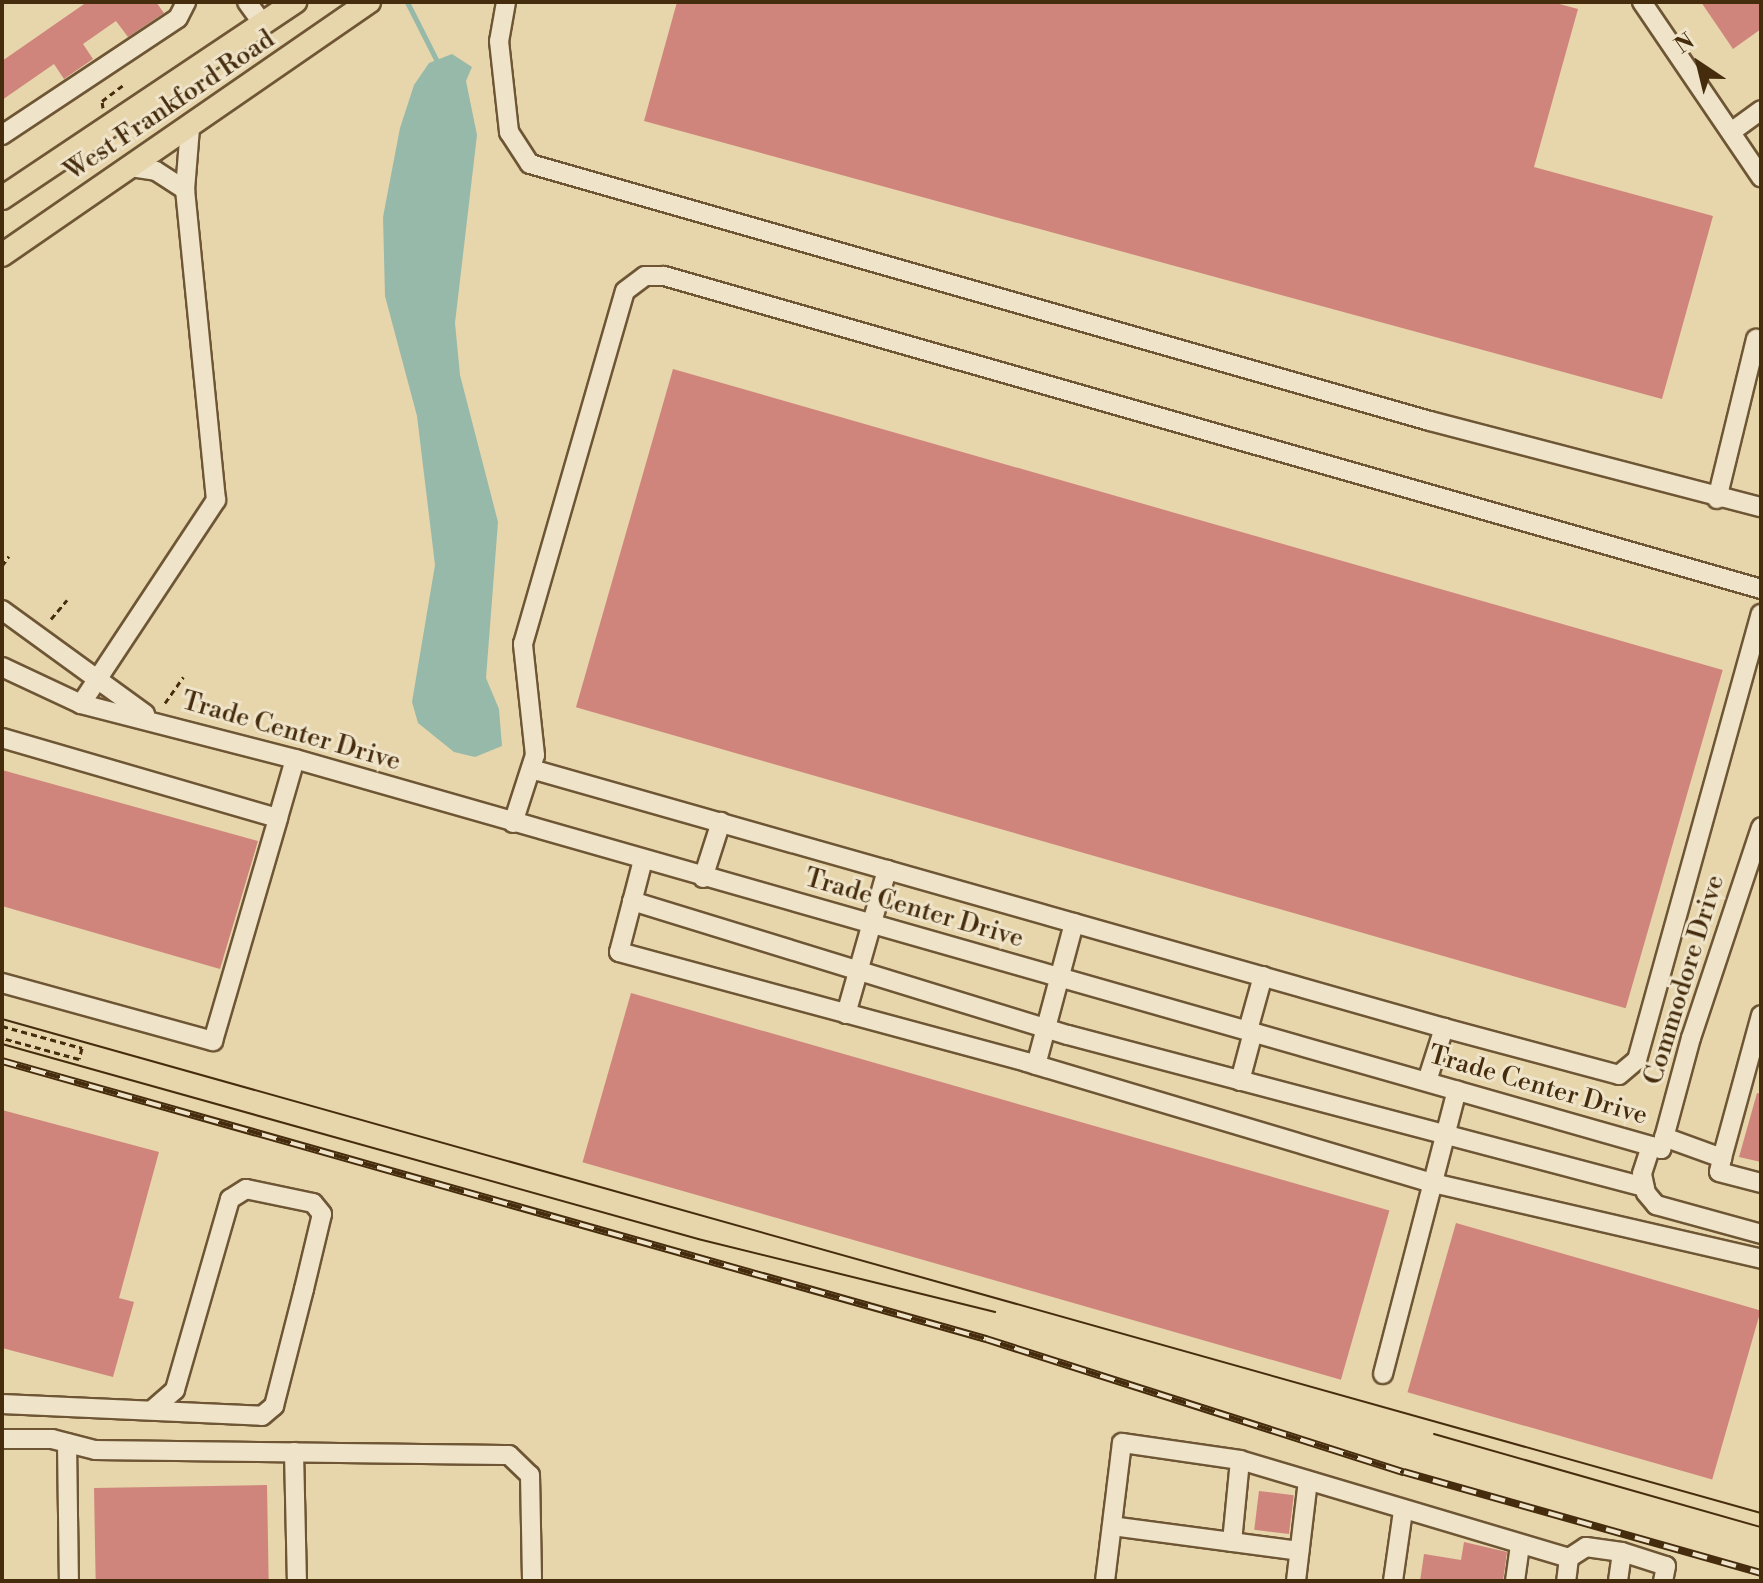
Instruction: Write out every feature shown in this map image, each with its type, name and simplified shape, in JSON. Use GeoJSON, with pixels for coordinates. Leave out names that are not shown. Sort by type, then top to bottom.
{"type":"FeatureCollection","features":[{"type":"Feature","properties":{"kind":"main road","name":"West Frankford Road"},"geometry":{"type":"LineString","coordinates":[[2,198],[295,2]]}},
{"type":"Feature","properties":{"kind":"main road","name":"West Frankford Road"},"geometry":{"type":"LineString","coordinates":[[2,255],[369,2]]}},
{"type":"Feature","properties":{"kind":"street"},"geometry":{"type":"LineString","coordinates":[[2,135],[178,18],[186,2]]}},
{"type":"Feature","properties":{"kind":"street"},"geometry":{"type":"LineString","coordinates":[[247,2],[263,24]]}},
{"type":"Feature","properties":{"kind":"street"},"geometry":{"type":"LineString","coordinates":[[506,2],[499,41],[509,132],[530,164],[1717,499],[1761,507]]}},
{"type":"Feature","properties":{"kind":"street"},"geometry":{"type":"LineString","coordinates":[[1642,2],[1761,177]]}},
{"type":"Feature","properties":{"kind":"street"},"geometry":{"type":"LineString","coordinates":[[1731,132],[1761,110]]}},
{"type":"Feature","properties":{"kind":"street"},"geometry":{"type":"LineString","coordinates":[[81,704],[216,500],[185,190],[190,128]]}},
{"type":"Feature","properties":{"kind":"street"},"geometry":{"type":"LineString","coordinates":[[131,167],[156,171],[185,190]]}},
{"type":"Feature","properties":{"kind":"street"},"geometry":{"type":"LineString","coordinates":[[513,823],[535,755],[523,644],[625,291],[645,276],[679,280],[1761,589]]}},
{"type":"Feature","properties":{"kind":"street"},"geometry":{"type":"LineString","coordinates":[[1717,499],[1756,339]]}},
{"type":"Feature","properties":{"kind":"street","name":"Trade Center Drive"},"geometry":{"type":"LineString","coordinates":[[2,610],[153,720]]}},
{"type":"Feature","properties":{"kind":"street"},"geometry":{"type":"LineString","coordinates":[[531,769],[1619,1075],[1637,1060],[1761,614]]}},
{"type":"Feature","properties":{"kind":"street","name":"Trade Center Drive"},"geometry":{"type":"LineString","coordinates":[[2,667],[81,704],[153,720],[295,759],[703,878],[1457,1090],[1722,1158]]}},
{"type":"Feature","properties":{"kind":"street"},"geometry":{"type":"LineString","coordinates":[[2,738],[278,818]]}},
{"type":"Feature","properties":{"kind":"street"},"geometry":{"type":"LineString","coordinates":[[2,983],[213,1041],[295,759]]}},
{"type":"Feature","properties":{"kind":"street"},"geometry":{"type":"LineString","coordinates":[[703,878],[721,822]]}},
{"type":"Feature","properties":{"kind":"street","name":"Commodore Drive"},"geometry":{"type":"LineString","coordinates":[[1644,1187],[1761,827]]}},
{"type":"Feature","properties":{"kind":"street"},"geometry":{"type":"LineString","coordinates":[[643,860],[619,952],[1036,1065],[1433,1183],[1761,1259]]}},
{"type":"Feature","properties":{"kind":"street"},"geometry":{"type":"LineString","coordinates":[[846,1014],[887,870]]}},
{"type":"Feature","properties":{"kind":"street"},"geometry":{"type":"LineString","coordinates":[[632,901],[1047,1028],[1644,1187],[1656,1205],[1761,1234]]}},
{"type":"Feature","properties":{"kind":"street"},"geometry":{"type":"LineString","coordinates":[[1036,1065],[1074,923]]}},
{"type":"Feature","properties":{"kind":"street"},"geometry":{"type":"LineString","coordinates":[[1240,1081],[1263,976]]}},
{"type":"Feature","properties":{"kind":"street"},"geometry":{"type":"LineString","coordinates":[[1761,1015],[1719,1172],[1761,1183]]}},
{"type":"Feature","properties":{"kind":"street"},"geometry":{"type":"LineString","coordinates":[[1427,1081],[1444,1028]]}},
{"type":"Feature","properties":{"kind":"street"},"geometry":{"type":"LineString","coordinates":[[1383,1374],[1457,1090]]}},
{"type":"Feature","properties":{"kind":"street"},"geometry":{"type":"LineString","coordinates":[[2,1404],[262,1416],[274,1406],[322,1214],[313,1203],[246,1189],[230,1199],[175,1390],[152,1410]]}},
{"type":"Feature","properties":{"kind":"street"},"geometry":{"type":"LineString","coordinates":[[2,1439],[67,1443],[95,1450],[509,1455],[530,1475],[532,1581]]}},
{"type":"Feature","properties":{"kind":"street"},"geometry":{"type":"LineString","coordinates":[[67,1443],[69,1581]]}},
{"type":"Feature","properties":{"kind":"street"},"geometry":{"type":"LineString","coordinates":[[1105,1581],[1122,1443],[1240,1460],[1569,1558],[1586,1547],[1622,1552],[1666,1566],[1663,1581]]}},
{"type":"Feature","properties":{"kind":"street"},"geometry":{"type":"LineString","coordinates":[[294,1452],[297,1581]]}},
{"type":"Feature","properties":{"kind":"street"},"geometry":{"type":"LineString","coordinates":[[1232,1542],[1240,1460]]}},
{"type":"Feature","properties":{"kind":"street"},"geometry":{"type":"LineString","coordinates":[[1296,1581],[1308,1481]]}},
{"type":"Feature","properties":{"kind":"street"},"geometry":{"type":"LineString","coordinates":[[1393,1581],[1403,1511]]}},
{"type":"Feature","properties":{"kind":"street"},"geometry":{"type":"LineString","coordinates":[[1112,1526],[1299,1551]]}},
{"type":"Feature","properties":{"kind":"street"},"geometry":{"type":"LineString","coordinates":[[1515,1581],[1520,1544]]}},
{"type":"Feature","properties":{"kind":"street"},"geometry":{"type":"LineString","coordinates":[[1618,1581],[1622,1552]]}},
{"type":"Feature","properties":{"kind":"street"},"geometry":{"type":"LineString","coordinates":[[1566,1581],[1569,1558]]}},
{"type":"Feature","properties":{"kind":"path"},"geometry":{"type":"LineString","coordinates":[[103,108],[102,101],[123,85]]}},
{"type":"Feature","properties":{"kind":"path"},"geometry":{"type":"LineString","coordinates":[[2,566],[9,556]]}},
{"type":"Feature","properties":{"kind":"path"},"geometry":{"type":"LineString","coordinates":[[51,619],[67,600]]}},
{"type":"Feature","properties":{"kind":"path"},"geometry":{"type":"LineString","coordinates":[[165,703],[183,677]]}},
{"type":"Feature","properties":{"kind":"path"},"geometry":{"type":"LineString","coordinates":[[2,1026],[82,1048],[79,1059],[2,1038]]}},
{"type":"Feature","properties":{"kind":"shaded area"},"geometry":{"type":"Polygon","coordinates":[[[452,54],[472,67],[466,81],[477,135],[455,323],[460,375],[498,522],[486,678],[499,709],[502,746],[475,757],[454,752],[418,723],[412,702],[435,565],[417,416],[385,296],[383,217],[400,128],[414,85],[429,63],[452,54]]]}},
{"type":"Feature","properties":{"kind":"building"},"geometry":{"type":"Polygon","coordinates":[[[87,2],[156,2],[164,13],[128,37],[116,21],[83,44],[93,59],[64,79],[54,64],[2,100],[2,61],[87,2]]]}},
{"type":"Feature","properties":{"kind":"building"},"geometry":{"type":"Polygon","coordinates":[[[677,2],[1552,2],[1578,9],[1534,167],[1713,216],[1662,399],[644,121],[677,2]]]}},
{"type":"Feature","properties":{"kind":"building"},"geometry":{"type":"Polygon","coordinates":[[[1701,2],[1761,2],[1761,29],[1733,49],[1701,2]]]}},
{"type":"Feature","properties":{"kind":"building"},"geometry":{"type":"Polygon","coordinates":[[[673,369],[1723,670],[1626,1008],[576,707],[673,369]]]}},
{"type":"Feature","properties":{"kind":"building"},"geometry":{"type":"Polygon","coordinates":[[[2,770],[258,841],[220,969],[2,906],[2,770]]]}},
{"type":"Feature","properties":{"kind":"building"},"geometry":{"type":"Polygon","coordinates":[[[631,993],[1389,1210],[1341,1380],[582,1162],[631,993]]]}},
{"type":"Feature","properties":{"kind":"building"},"geometry":{"type":"Polygon","coordinates":[[[1757,1093],[1761,1094],[1761,1162],[1739,1157],[1757,1093]]]}},
{"type":"Feature","properties":{"kind":"building"},"geometry":{"type":"Polygon","coordinates":[[[2,1110],[159,1152],[119,1298],[134,1302],[113,1377],[2,1348],[2,1110]]]}},
{"type":"Feature","properties":{"kind":"building"},"geometry":{"type":"Polygon","coordinates":[[[1456,1223],[1761,1310],[1712,1480],[1407,1392],[1456,1223]]]}},
{"type":"Feature","properties":{"kind":"building"},"geometry":{"type":"Polygon","coordinates":[[[267,1485],[269,1581],[96,1581],[94,1488],[267,1485]]]}},
{"type":"Feature","properties":{"kind":"building"},"geometry":{"type":"Polygon","coordinates":[[[1259,1491],[1294,1495],[1289,1534],[1254,1530],[1259,1491]]]}},
{"type":"Feature","properties":{"kind":"building"},"geometry":{"type":"Polygon","coordinates":[[[1464,1542],[1507,1552],[1503,1581],[1420,1581],[1424,1554],[1461,1560],[1464,1542]]]}},
{"type":"Feature","properties":{"kind":"waterway"},"geometry":{"type":"LineString","coordinates":[[407,2],[439,65]]}},
{"type":"Feature","properties":{"kind":"tram line"},"geometry":{"type":"LineString","coordinates":[[2,1019],[1761,1513]]}},
{"type":"Feature","properties":{"kind":"tram line"},"geometry":{"type":"LineString","coordinates":[[2,1044],[698,1239],[995,1312]]}},
{"type":"Feature","properties":{"kind":"tram line"},"geometry":{"type":"LineString","coordinates":[[1434,1434],[1761,1527]]}},
{"type":"Feature","properties":{"kind":"railway"},"geometry":{"type":"LineString","coordinates":[[2,1061],[986,1339],[1404,1472],[1761,1573]]}}]}
